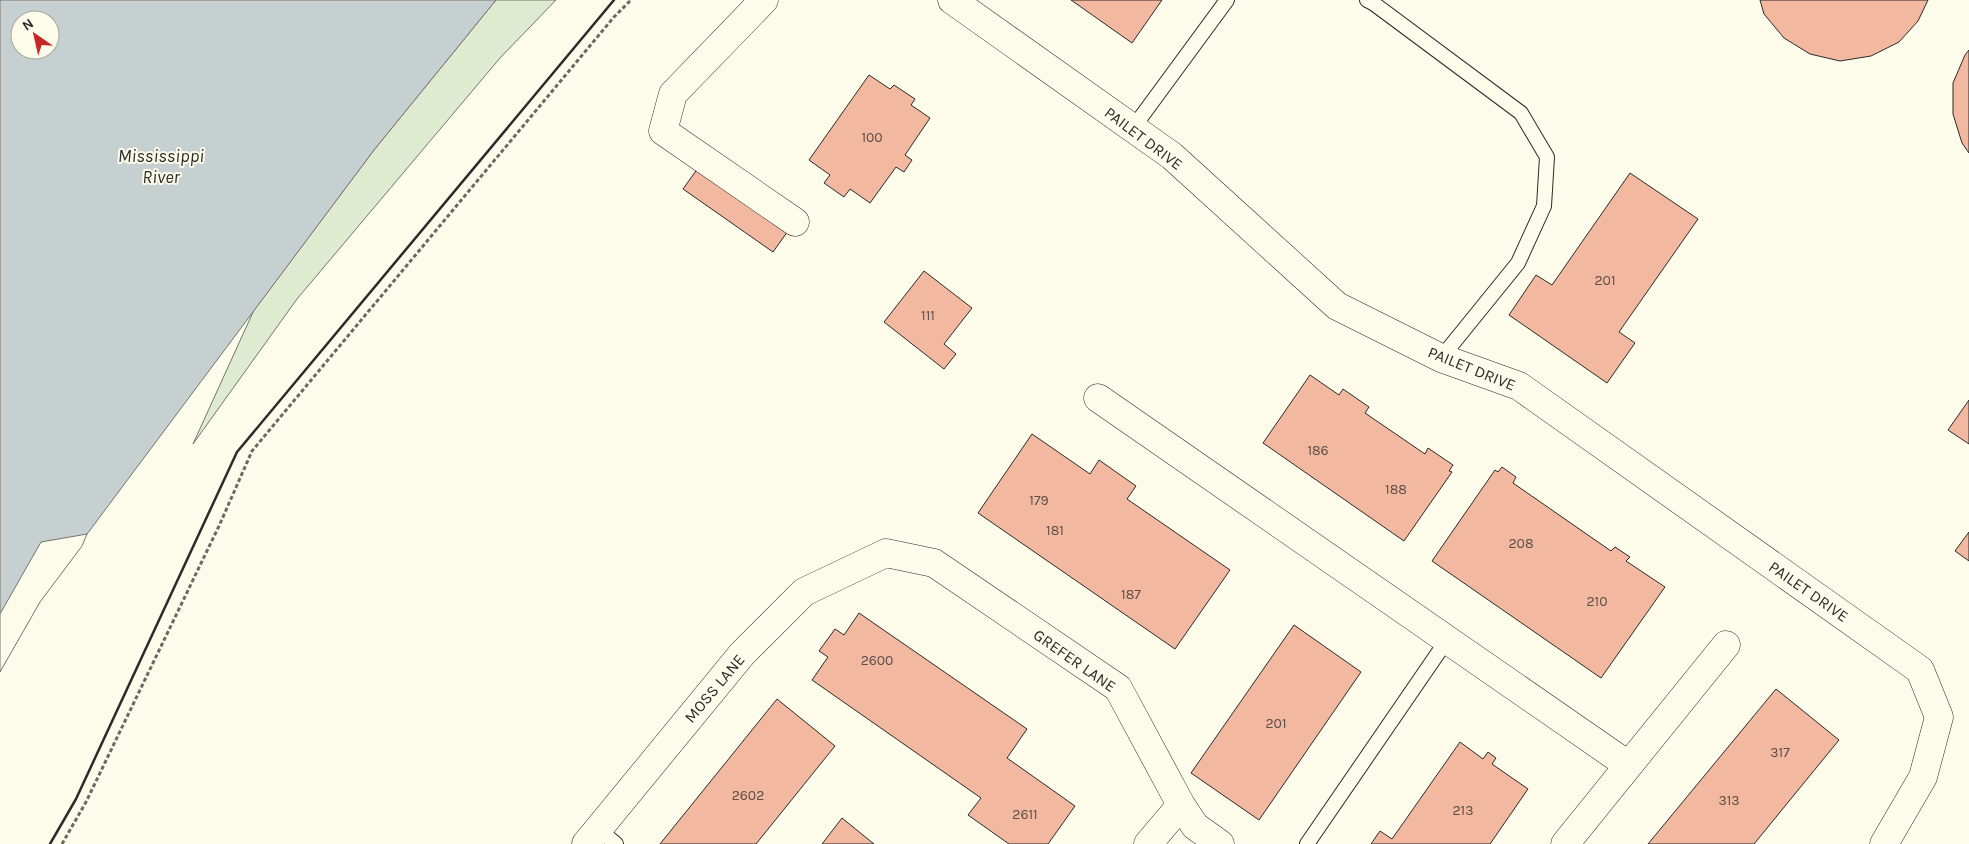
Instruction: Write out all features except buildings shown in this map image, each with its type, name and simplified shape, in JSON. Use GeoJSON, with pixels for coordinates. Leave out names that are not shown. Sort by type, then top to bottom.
{"type":"FeatureCollection","features":[{"type":"Feature","properties":{"kind":"street"},"geometry":{"type":"LineString","coordinates":[[764,0],[673,94],[664,131],[796,222]]}},
{"type":"Feature","properties":{"kind":"street","name":"PAILET DRIVE"},"geometry":{"type":"LineString","coordinates":[[952,0],[1172,156],[1337,306],[1441,358],[1519,386],[1920,670],[1939,717],[1923,777],[1884,844]]}},
{"type":"Feature","properties":{"kind":"street"},"geometry":{"type":"LineString","coordinates":[[1098,398],[1628,765]]}},
{"type":"Feature","properties":{"kind":"street","name":"GREFER LANE"},"geometry":{"type":"LineString","coordinates":[[868,561],[886,553],[934,563],[1118,688],[1181,805],[1195,826],[1220,844]]}},
{"type":"Feature","properties":{"kind":"street","name":"MOSS LANE"},"geometry":{"type":"LineString","coordinates":[[600,839],[742,654],[804,592],[868,561]]}},
{"type":"Feature","properties":{"kind":"street"},"geometry":{"type":"LineString","coordinates":[[1565,844],[1726,645]]}},
{"type":"Feature","properties":{"kind":"street"},"geometry":{"type":"LineString","coordinates":[[1148,844],[1181,805]]}},
{"type":"Feature","properties":{"kind":"lane"},"geometry":{"type":"LineString","coordinates":[[1133,128],[1227,0]]}},
{"type":"Feature","properties":{"kind":"lane"},"geometry":{"type":"LineString","coordinates":[[1367,0],[1521,114],[1547,157],[1544,206],[1518,263],[1441,358]]}},
{"type":"Feature","properties":{"kind":"lane"},"geometry":{"type":"LineString","coordinates":[[1307,844],[1447,640]]}},
{"type":"Feature","properties":{"kind":"path"},"geometry":{"type":"LineString","coordinates":[[62,844],[94,784],[219,526],[252,451],[614,17],[631,0]]}},
{"type":"Feature","properties":{"kind":"green space"},"geometry":{"type":"Polygon","coordinates":[[[496,0],[556,0],[500,58],[297,299],[193,444],[254,310],[374,150],[496,0]]]}},
{"type":"Feature","properties":{"kind":"water","name":"Mississippi River"},"geometry":{"type":"Polygon","coordinates":[[[0,0],[496,0],[374,150],[37,601],[0,669],[0,0]]]}},
{"type":"Feature","properties":{"kind":"pier"},"geometry":{"type":"Polygon","coordinates":[[[87,534],[82,546],[40,602],[0,672],[0,614],[41,542],[87,534]]]}},
{"type":"Feature","properties":{"kind":"wall"},"geometry":{"type":"LineString","coordinates":[[50,844],[76,799],[237,452],[614,0]]}}]}
